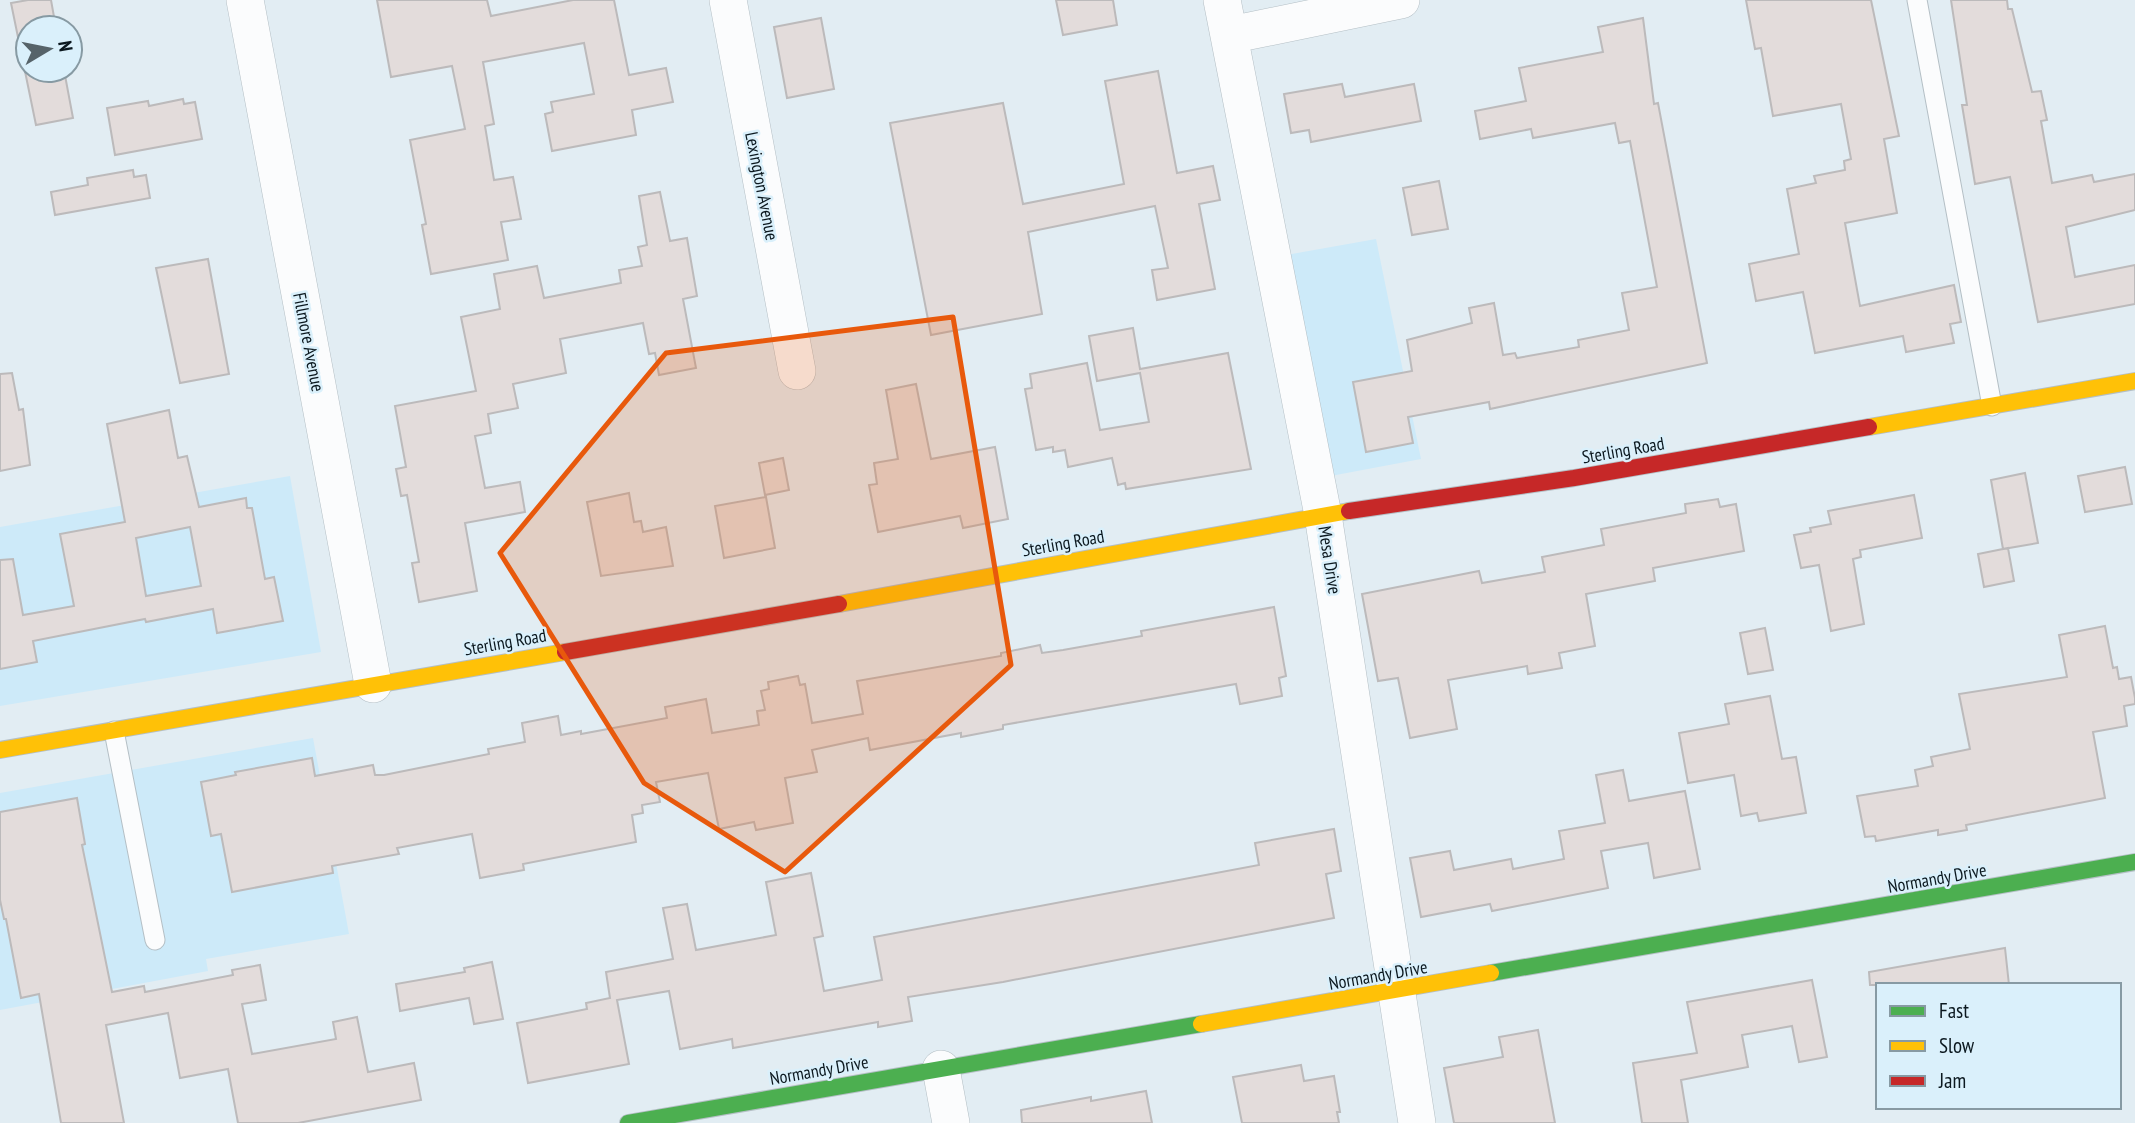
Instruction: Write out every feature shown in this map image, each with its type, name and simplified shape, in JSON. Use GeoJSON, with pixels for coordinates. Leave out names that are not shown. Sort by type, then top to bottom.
{"type":"FeatureCollection","features":[{"type":"Feature","properties":{"kind":"street","name":"Fillmore Avenue"},"geometry":{"type":"LineString","coordinates":[[245,0],[373,684]]}},
{"type":"Feature","properties":{"kind":"street","name":"Lexington Avenue"},"geometry":{"type":"LineString","coordinates":[[728,0],[797,372]]}},
{"type":"Feature","properties":{"kind":"street","name":"Mesa Drive"},"geometry":{"type":"LineString","coordinates":[[1222,0],[1323,515],[1417,1123]]}},
{"type":"Feature","properties":{"kind":"street"},"geometry":{"type":"LineString","coordinates":[[1230,35],[1401,0]]}},
{"type":"Feature","properties":{"kind":"street","name":"Sterling Road"},"geometry":{"type":"LineString","coordinates":[[0,750],[820,608],[1323,515],[1574,478],[2135,381]]}},
{"type":"Feature","properties":{"kind":"street","name":"Normandy Drive"},"geometry":{"type":"LineString","coordinates":[[628,1123],[2135,862]]}},
{"type":"Feature","properties":{"kind":"street"},"geometry":{"type":"LineString","coordinates":[[941,1069],[951,1123]]}},
{"type":"Feature","properties":{"kind":"lane"},"geometry":{"type":"LineString","coordinates":[[1917,0],[1992,406]]}},
{"type":"Feature","properties":{"kind":"lane"},"geometry":{"type":"LineString","coordinates":[[114,731],[155,940]]}},
{"type":"Feature","properties":{"kind":"highlighted area"},"geometry":{"type":"Polygon","coordinates":[[[953,317],[1011,665],[785,872],[644,783],[500,553],[666,353],[953,317]]]}},
{"type":"Feature","properties":{"kind":"shaded area"},"geometry":{"type":"Polygon","coordinates":[[[1376,239],[1421,459],[1304,481],[1258,260],[1376,239]]]}},
{"type":"Feature","properties":{"kind":"shaded area"},"geometry":{"type":"Polygon","coordinates":[[[290,476],[321,652],[0,706],[0,527],[290,476]]]}},
{"type":"Feature","properties":{"kind":"shaded area"},"geometry":{"type":"Polygon","coordinates":[[[313,738],[349,934],[206,959],[208,971],[0,1010],[0,793],[313,738]]]}},
{"type":"Feature","properties":{"kind":"building"},"geometry":{"type":"Polygon","coordinates":[[[51,0],[54,14],[14,14],[14,18],[11,3],[51,0]]]}},
{"type":"Feature","properties":{"kind":"building"},"geometry":{"type":"Polygon","coordinates":[[[377,0],[487,0],[491,16],[573,0],[614,0],[629,75],[666,68],[673,102],[632,110],[636,135],[552,151],[545,114],[553,112],[551,102],[594,94],[584,43],[483,62],[494,124],[485,126],[494,180],[513,177],[521,219],[501,222],[508,260],[431,274],[422,225],[426,224],[410,140],[465,129],[452,66],[391,77],[377,0]]]}},
{"type":"Feature","properties":{"kind":"building"},"geometry":{"type":"Polygon","coordinates":[[[1056,0],[1113,0],[1117,25],[1063,35],[1056,0]]]}},
{"type":"Feature","properties":{"kind":"building"},"geometry":{"type":"Polygon","coordinates":[[[1746,0],[1871,0],[1899,136],[1884,139],[1897,213],[1845,223],[1860,306],[1954,285],[1961,322],[1950,324],[1954,343],[1906,352],[1903,336],[1815,353],[1803,292],[1756,301],[1749,264],[1799,254],[1787,189],[1816,183],[1814,176],[1845,170],[1844,161],[1851,159],[1841,104],[1773,116],[1761,48],[1755,49],[1746,0]]]}},
{"type":"Feature","properties":{"kind":"building"},"geometry":{"type":"Polygon","coordinates":[[[1951,0],[2007,0],[2008,9],[2012,9],[2032,92],[2041,91],[2047,120],[2041,121],[2052,183],[2092,175],[2094,182],[2135,174],[2135,210],[2066,227],[2075,277],[2135,265],[2135,304],[2038,322],[2010,177],[1975,184],[1962,105],[1967,105],[1951,0]]]}},
{"type":"Feature","properties":{"kind":"building"},"geometry":{"type":"Polygon","coordinates":[[[821,18],[834,89],[787,98],[774,27],[821,18]]]}},
{"type":"Feature","properties":{"kind":"building"},"geometry":{"type":"Polygon","coordinates":[[[1643,18],[1654,104],[1658,103],[1707,363],[1490,409],[1489,402],[1408,417],[1413,443],[1366,452],[1353,382],[1412,371],[1407,340],[1472,323],[1469,308],[1494,303],[1503,355],[1515,353],[1517,358],[1579,347],[1578,340],[1629,330],[1622,293],[1657,287],[1630,141],[1619,143],[1615,123],[1533,138],[1531,129],[1480,139],[1475,111],[1526,101],[1519,68],[1603,52],[1598,27],[1643,18]]]}},
{"type":"Feature","properties":{"kind":"building"},"geometry":{"type":"Polygon","coordinates":[[[1158,71],[1177,173],[1213,166],[1220,200],[1199,204],[1215,289],[1157,300],[1152,270],[1168,268],[1155,206],[1028,232],[1042,314],[931,335],[890,123],[1003,103],[1023,204],[1124,184],[1105,81],[1158,71]]]}},
{"type":"Feature","properties":{"kind":"building"},"geometry":{"type":"Polygon","coordinates":[[[28,84],[67,84],[73,118],[36,125],[28,84]]]}},
{"type":"Feature","properties":{"kind":"building"},"geometry":{"type":"Polygon","coordinates":[[[1342,84],[1345,97],[1414,84],[1421,121],[1311,142],[1309,130],[1291,133],[1284,94],[1342,84]]]}},
{"type":"Feature","properties":{"kind":"building"},"geometry":{"type":"Polygon","coordinates":[[[183,99],[184,104],[195,102],[202,139],[115,155],[107,108],[148,101],[149,106],[183,99]]]}},
{"type":"Feature","properties":{"kind":"building"},"geometry":{"type":"Polygon","coordinates":[[[133,170],[134,177],[146,175],[150,198],[55,215],[51,192],[88,185],[87,178],[133,170]]]}},
{"type":"Feature","properties":{"kind":"building"},"geometry":{"type":"Polygon","coordinates":[[[1439,181],[1448,229],[1412,235],[1403,188],[1439,181]]]}},
{"type":"Feature","properties":{"kind":"building"},"geometry":{"type":"Polygon","coordinates":[[[660,192],[670,241],[687,238],[697,296],[683,299],[696,368],[659,375],[655,353],[649,354],[643,323],[560,339],[566,373],[513,384],[518,408],[488,414],[491,433],[475,436],[485,488],[520,482],[525,512],[465,523],[477,591],[419,602],[412,563],[419,562],[407,495],[401,496],[396,469],[406,467],[395,406],[476,391],[461,317],[500,309],[494,274],[537,266],[544,298],[621,283],[619,270],[642,266],[638,247],[647,245],[639,196],[660,192]]]}},
{"type":"Feature","properties":{"kind":"building"},"geometry":{"type":"Polygon","coordinates":[[[208,259],[229,374],[180,383],[156,268],[208,259]]]}},
{"type":"Feature","properties":{"kind":"building"},"geometry":{"type":"Polygon","coordinates":[[[1133,328],[1140,369],[1228,353],[1251,469],[1126,489],[1125,483],[1118,485],[1112,458],[1068,467],[1065,450],[1053,452],[1053,447],[1036,450],[1025,389],[1032,388],[1030,374],[1087,363],[1100,430],[1149,422],[1140,373],[1097,381],[1089,336],[1133,328]]]}},
{"type":"Feature","properties":{"kind":"building"},"geometry":{"type":"Polygon","coordinates":[[[12,373],[19,410],[23,409],[30,465],[0,471],[0,374],[12,373]]]}},
{"type":"Feature","properties":{"kind":"building"},"geometry":{"type":"Polygon","coordinates":[[[916,384],[931,459],[995,447],[1008,519],[963,528],[960,516],[878,532],[869,485],[877,484],[874,463],[898,459],[886,390],[916,384]]]}},
{"type":"Feature","properties":{"kind":"building"},"geometry":{"type":"Polygon","coordinates":[[[169,410],[178,458],[187,456],[199,507],[246,498],[247,508],[252,508],[265,579],[274,577],[283,621],[217,633],[213,609],[146,622],[145,619],[33,641],[37,662],[0,669],[0,560],[13,559],[23,615],[74,606],[60,534],[125,522],[107,424],[169,410]],[[190,527],[136,538],[146,596],[201,586],[190,527]]]}},
{"type":"Feature","properties":{"kind":"building"},"geometry":{"type":"Polygon","coordinates":[[[783,458],[789,490],[765,495],[759,463],[783,458]]]}},
{"type":"Feature","properties":{"kind":"building"},"geometry":{"type":"Polygon","coordinates":[[[2125,467],[2132,504],[2085,512],[2078,476],[2125,467]]]}},
{"type":"Feature","properties":{"kind":"building"},"geometry":{"type":"Polygon","coordinates":[[[2025,473],[2038,543],[2003,549],[1991,480],[2025,473]]]}},
{"type":"Feature","properties":{"kind":"building"},"geometry":{"type":"Polygon","coordinates":[[[629,493],[634,522],[641,521],[643,532],[666,527],[673,566],[601,576],[587,502],[629,493]]]}},
{"type":"Feature","properties":{"kind":"building"},"geometry":{"type":"Polygon","coordinates":[[[1914,495],[1922,538],[1860,550],[1861,557],[1853,559],[1864,624],[1831,631],[1819,565],[1801,568],[1794,535],[1811,532],[1810,528],[1831,524],[1828,511],[1914,495]]]}},
{"type":"Feature","properties":{"kind":"building"},"geometry":{"type":"Polygon","coordinates":[[[766,497],[775,548],[724,558],[715,506],[766,497]]]}},
{"type":"Feature","properties":{"kind":"building"},"geometry":{"type":"Polygon","coordinates":[[[1718,499],[1720,507],[1736,504],[1744,551],[1653,568],[1655,581],[1586,594],[1595,646],[1559,653],[1562,668],[1528,674],[1527,666],[1448,680],[1457,729],[1410,738],[1398,678],[1378,681],[1362,594],[1479,571],[1482,583],[1545,572],[1542,557],[1604,545],[1601,529],[1686,513],[1685,504],[1718,499]]]}},
{"type":"Feature","properties":{"kind":"building"},"geometry":{"type":"Polygon","coordinates":[[[2008,548],[2014,581],[1984,587],[1978,554],[2008,548]]]}},
{"type":"Feature","properties":{"kind":"building"},"geometry":{"type":"Polygon","coordinates":[[[1274,607],[1286,676],[1279,678],[1282,696],[1240,704],[1236,684],[1003,725],[1003,729],[961,737],[961,733],[870,750],[868,738],[812,750],[817,772],[785,778],[793,823],[756,830],[754,822],[719,829],[708,773],[656,782],[660,802],[642,805],[643,813],[632,815],[636,842],[523,864],[524,870],[480,878],[472,834],[397,848],[399,854],[332,866],[333,873],[232,892],[221,834],[211,836],[201,782],[236,775],[235,772],[312,758],[315,776],[373,765],[375,775],[384,775],[489,754],[488,749],[525,742],[522,723],[558,716],[561,735],[581,731],[581,734],[667,718],[665,707],[706,699],[712,733],[759,725],[757,711],[765,710],[761,691],[769,689],[768,682],[798,676],[800,685],[805,684],[812,723],[863,714],[857,681],[1001,656],[1001,653],[1040,645],[1042,653],[1142,636],[1141,631],[1274,607]]]}},
{"type":"Feature","properties":{"kind":"building"},"geometry":{"type":"Polygon","coordinates":[[[2105,626],[2113,668],[2117,667],[2119,679],[2131,677],[2135,704],[2124,706],[2127,726],[2093,732],[2105,798],[1966,825],[1967,830],[1938,835],[1938,830],[1876,841],[1875,836],[1865,837],[1857,796],[1918,786],[1915,770],[1933,766],[1931,757],[1970,749],[1959,694],[2067,677],[2059,635],[2105,626]]]}},
{"type":"Feature","properties":{"kind":"building"},"geometry":{"type":"Polygon","coordinates":[[[1765,628],[1773,670],[1748,674],[1740,633],[1765,628]]]}},
{"type":"Feature","properties":{"kind":"building"},"geometry":{"type":"Polygon","coordinates":[[[1770,696],[1782,759],[1796,757],[1806,813],[1759,821],[1757,813],[1741,816],[1734,775],[1688,783],[1679,733],[1729,724],[1725,704],[1770,696]]]}},
{"type":"Feature","properties":{"kind":"building"},"geometry":{"type":"Polygon","coordinates":[[[1623,770],[1629,801],[1685,791],[1700,869],[1654,878],[1648,843],[1601,851],[1608,888],[1492,911],[1490,904],[1421,917],[1410,858],[1450,851],[1454,870],[1511,859],[1513,869],[1564,859],[1559,831],[1605,823],[1596,775],[1623,770]]]}},
{"type":"Feature","properties":{"kind":"building"},"geometry":{"type":"Polygon","coordinates":[[[77,798],[85,844],[82,845],[112,992],[144,986],[145,992],[233,975],[232,970],[260,965],[266,1000],[242,1004],[252,1054],[336,1039],[333,1022],[357,1017],[368,1072],[414,1063],[421,1100],[298,1123],[238,1123],[228,1069],[180,1078],[168,1013],[106,1025],[124,1123],[61,1123],[39,994],[21,998],[0,900],[0,812],[77,798]]]}},
{"type":"Feature","properties":{"kind":"building"},"geometry":{"type":"Polygon","coordinates":[[[1334,829],[1341,871],[1326,874],[1334,918],[1003,982],[908,997],[912,1021],[878,1027],[878,1022],[733,1048],[732,1039],[680,1049],[669,991],[617,1000],[629,1064],[528,1083],[517,1023],[587,1009],[586,1003],[610,998],[606,972],[673,959],[663,908],[687,904],[696,950],[776,935],[766,882],[811,873],[823,936],[814,938],[824,991],[882,980],[874,937],[1259,865],[1255,843],[1334,829]]]}},
{"type":"Feature","properties":{"kind":"building"},"geometry":{"type":"Polygon","coordinates":[[[2005,948],[2009,983],[1870,985],[1869,972],[2005,948]]]}},
{"type":"Feature","properties":{"kind":"building"},"geometry":{"type":"Polygon","coordinates":[[[492,962],[503,1019],[474,1024],[469,998],[400,1011],[396,984],[465,972],[464,968],[492,962]]]}},
{"type":"Feature","properties":{"kind":"building"},"geometry":{"type":"Polygon","coordinates":[[[1812,980],[1827,1057],[1799,1062],[1792,1026],[1742,1035],[1748,1067],[1681,1080],[1688,1123],[1642,1123],[1633,1063],[1697,1053],[1687,1002],[1812,980]]]}},
{"type":"Feature","properties":{"kind":"building"},"geometry":{"type":"Polygon","coordinates":[[[1538,1030],[1555,1123],[1454,1123],[1444,1068],[1503,1057],[1499,1037],[1538,1030]]]}},
{"type":"Feature","properties":{"kind":"building"},"geometry":{"type":"Polygon","coordinates":[[[1301,1065],[1304,1081],[1334,1076],[1340,1112],[1337,1112],[1339,1123],[1242,1123],[1233,1077],[1301,1065]]]}},
{"type":"Feature","properties":{"kind":"building"},"geometry":{"type":"Polygon","coordinates":[[[1146,1091],[1152,1123],[1022,1123],[1021,1110],[1091,1097],[1091,1101],[1146,1091]]]}},
{"type":"Feature","properties":{"kind":"traffic: fast"},"geometry":{"type":"LineString","coordinates":[[1491,973],[2135,862]]}},
{"type":"Feature","properties":{"kind":"traffic: fast"},"geometry":{"type":"LineString","coordinates":[[628,1123],[1201,1024]]}},
{"type":"Feature","properties":{"kind":"traffic: slow"},"geometry":{"type":"LineString","coordinates":[[1869,427],[2135,381]]}},
{"type":"Feature","properties":{"kind":"traffic: slow"},"geometry":{"type":"LineString","coordinates":[[839,604],[1349,511]]}},
{"type":"Feature","properties":{"kind":"traffic: slow"},"geometry":{"type":"LineString","coordinates":[[0,750],[565,652]]}},
{"type":"Feature","properties":{"kind":"traffic: slow"},"geometry":{"type":"LineString","coordinates":[[1201,1024],[1491,973]]}},
{"type":"Feature","properties":{"kind":"traffic: jam"},"geometry":{"type":"LineString","coordinates":[[1349,511],[1574,478],[1869,427]]}},
{"type":"Feature","properties":{"kind":"traffic: jam"},"geometry":{"type":"LineString","coordinates":[[565,652],[839,604]]}}]}
